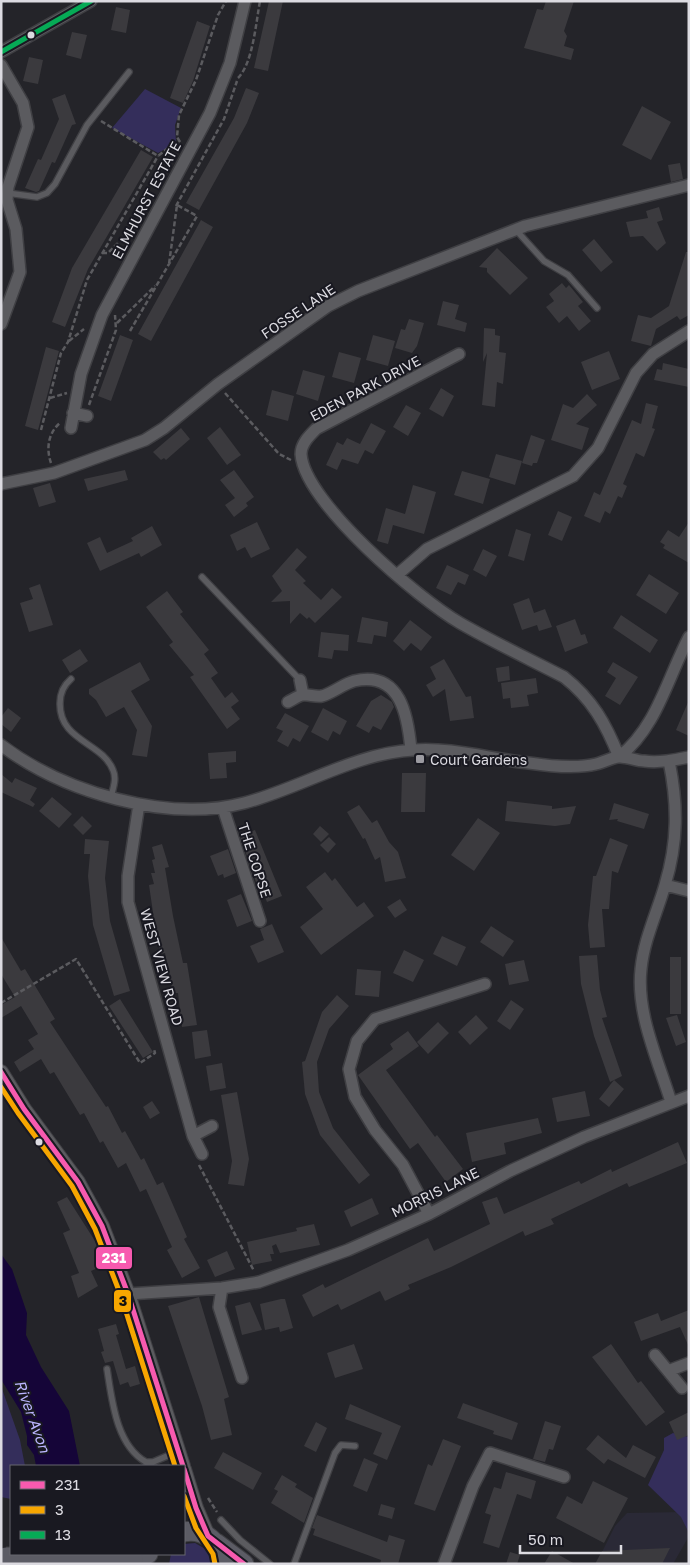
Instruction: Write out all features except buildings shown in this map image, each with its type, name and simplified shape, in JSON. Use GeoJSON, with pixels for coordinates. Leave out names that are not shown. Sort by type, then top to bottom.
{"type":"FeatureCollection","features":[{"type":"Feature","properties":{"kind":"highway"},"geometry":{"type":"LineString","coordinates":[[185,1532],[198,1532],[212,1539],[244,1564]]}},
{"type":"Feature","properties":{"kind":"highway"},"geometry":{"type":"LineString","coordinates":[[212,1539],[222,1555],[223,1564]]}},
{"type":"Feature","properties":{"kind":"highway"},"geometry":{"type":"LineString","coordinates":[[4,1557],[140,1556]]}},
{"type":"Feature","properties":{"kind":"street"},"geometry":{"type":"LineString","coordinates":[[1,52],[91,1]]}},
{"type":"Feature","properties":{"kind":"street","name":"ELMHURST ESTATE"},"geometry":{"type":"LineString","coordinates":[[71,428],[72,414],[81,374],[96,332],[108,303],[140,243],[185,146],[210,113],[230,64],[245,1]]}},
{"type":"Feature","properties":{"kind":"street"},"geometry":{"type":"LineString","coordinates":[[1,66],[24,103],[28,117],[26,136],[7,193],[19,249],[20,272],[1,324]]}},
{"type":"Feature","properties":{"kind":"street","name":"FOSSE LANE"},"geometry":{"type":"LineString","coordinates":[[1,484],[54,474],[145,440],[164,428],[218,384],[328,306],[358,291],[516,230],[689,185]]}},
{"type":"Feature","properties":{"kind":"street"},"geometry":{"type":"LineString","coordinates":[[397,575],[427,548],[573,476],[598,448],[636,373],[653,354],[689,332]]}},
{"type":"Feature","properties":{"kind":"street","name":"EDEN PARK DRIVE"},"geometry":{"type":"LineString","coordinates":[[460,354],[316,429],[305,440],[301,453],[309,479],[347,528],[397,575],[459,622],[564,677],[579,689],[592,702],[619,757]]}},
{"type":"Feature","properties":{"kind":"street"},"geometry":{"type":"LineString","coordinates":[[72,414],[88,416]]}},
{"type":"Feature","properties":{"kind":"street"},"geometry":{"type":"LineString","coordinates":[[1,745],[45,771],[83,788],[110,797],[168,810],[223,808],[260,798],[364,760],[411,750],[467,752],[528,764],[595,765],[619,757],[635,744],[649,726],[688,641]]}},
{"type":"Feature","properties":{"kind":"street"},"geometry":{"type":"LineString","coordinates":[[300,680],[303,695]]}},
{"type":"Feature","properties":{"kind":"street"},"geometry":{"type":"LineString","coordinates":[[288,702],[303,695],[322,696],[353,682],[366,680],[383,683],[396,694],[404,706],[411,750]]}},
{"type":"Feature","properties":{"kind":"street"},"geometry":{"type":"LineString","coordinates":[[619,757],[644,761],[669,761],[689,757]]}},
{"type":"Feature","properties":{"kind":"street"},"geometry":{"type":"LineString","coordinates":[[669,761],[675,791],[677,822],[665,885],[649,929],[640,970],[643,1012],[671,1102]]}},
{"type":"Feature","properties":{"kind":"street","name":"WEST VIEW ROAD"},"geometry":{"type":"LineString","coordinates":[[139,804],[128,876],[128,902],[197,1145]]}},
{"type":"Feature","properties":{"kind":"street","name":"THE COPSE"},"geometry":{"type":"LineString","coordinates":[[223,808],[260,921]]}},
{"type":"Feature","properties":{"kind":"street"},"geometry":{"type":"LineString","coordinates":[[665,885],[689,891]]}},
{"type":"Feature","properties":{"kind":"street"},"geometry":{"type":"LineString","coordinates":[[429,1214],[403,1165],[375,1130],[355,1097],[349,1069],[357,1040],[375,1019],[485,984]]}},
{"type":"Feature","properties":{"kind":"street"},"geometry":{"type":"LineString","coordinates":[[1,1072],[24,1109],[89,1200],[102,1226],[128,1294],[181,1465]]}},
{"type":"Feature","properties":{"kind":"street","name":"MORRIS LANE"},"geometry":{"type":"LineString","coordinates":[[128,1294],[222,1288],[259,1282],[348,1250],[429,1214],[510,1171],[584,1138],[689,1096]]}},
{"type":"Feature","properties":{"kind":"street"},"geometry":{"type":"LineString","coordinates":[[197,1145],[212,1126]]}},
{"type":"Feature","properties":{"kind":"street"},"geometry":{"type":"LineString","coordinates":[[222,1288],[219,1307],[242,1378]]}},
{"type":"Feature","properties":{"kind":"street"},"geometry":{"type":"LineString","coordinates":[[655,1354],[682,1388]]}},
{"type":"Feature","properties":{"kind":"street"},"geometry":{"type":"LineString","coordinates":[[668,1370],[689,1363]]}},
{"type":"Feature","properties":{"kind":"street"},"geometry":{"type":"LineString","coordinates":[[444,1564],[472,1486],[490,1453],[564,1477]]}},
{"type":"Feature","properties":{"kind":"street"},"geometry":{"type":"LineString","coordinates":[[185,1476],[196,1508],[212,1539]]}},
{"type":"Feature","properties":{"kind":"lane"},"geometry":{"type":"LineString","coordinates":[[7,193],[37,197],[47,194],[55,184],[86,124],[129,72]]}},
{"type":"Feature","properties":{"kind":"lane"},"geometry":{"type":"LineString","coordinates":[[516,230],[544,261],[568,275],[597,308]]}},
{"type":"Feature","properties":{"kind":"lane"},"geometry":{"type":"LineString","coordinates":[[202,577],[300,680]]}},
{"type":"Feature","properties":{"kind":"lane"},"geometry":{"type":"LineString","coordinates":[[71,679],[63,690],[60,699],[61,716],[68,728],[112,767],[115,776],[110,797]]}},
{"type":"Feature","properties":{"kind":"lane"},"geometry":{"type":"LineString","coordinates":[[107,1369],[116,1424],[136,1454],[146,1462],[153,1462],[176,1452]]}},
{"type":"Feature","properties":{"kind":"lane"},"geometry":{"type":"LineString","coordinates":[[294,1564],[335,1453],[341,1445],[355,1446]]}},
{"type":"Feature","properties":{"kind":"lane"},"geometry":{"type":"LineString","coordinates":[[221,1520],[240,1540],[270,1564]]}},
{"type":"Feature","properties":{"kind":"path"},"geometry":{"type":"LineString","coordinates":[[185,146],[177,137],[179,116],[196,80],[218,15],[226,1]]}},
{"type":"Feature","properties":{"kind":"path"},"geometry":{"type":"LineString","coordinates":[[237,79],[243,72],[249,58],[260,1]]}},
{"type":"Feature","properties":{"kind":"path"},"geometry":{"type":"LineString","coordinates":[[111,128],[158,156]]}},
{"type":"Feature","properties":{"kind":"path"},"geometry":{"type":"LineString","coordinates":[[41,430],[61,353],[68,342],[87,280],[158,156],[168,148],[185,146]]}},
{"type":"Feature","properties":{"kind":"path"},"geometry":{"type":"LineString","coordinates":[[130,331],[197,216],[177,205],[169,264]]}},
{"type":"Feature","properties":{"kind":"path"},"geometry":{"type":"LineString","coordinates":[[102,253],[108,253],[126,236],[140,243]]}},
{"type":"Feature","properties":{"kind":"path"},"geometry":{"type":"LineString","coordinates":[[91,402],[117,323],[158,284]]}},
{"type":"Feature","properties":{"kind":"path"},"geometry":{"type":"LineString","coordinates":[[108,303],[117,323]]}},
{"type":"Feature","properties":{"kind":"path"},"geometry":{"type":"LineString","coordinates":[[68,342],[84,329],[96,332]]}},
{"type":"Feature","properties":{"kind":"path"},"geometry":{"type":"LineString","coordinates":[[218,384],[279,454],[304,466]]}},
{"type":"Feature","properties":{"kind":"path"},"geometry":{"type":"LineString","coordinates":[[54,474],[48,454],[48,442],[57,425],[72,414]]}},
{"type":"Feature","properties":{"kind":"path"},"geometry":{"type":"LineString","coordinates":[[1,1003],[76,959],[140,1063],[155,1053],[154,1049]]}},
{"type":"Feature","properties":{"kind":"path"},"geometry":{"type":"LineString","coordinates":[[197,1145],[196,1160],[254,1272]]}},
{"type":"Feature","properties":{"kind":"shaded area"},"geometry":{"type":"Polygon","coordinates":[[[145,89],[181,108],[175,125],[176,143],[158,153],[112,128],[145,89]]]}},
{"type":"Feature","properties":{"kind":"shaded area"},"geometry":{"type":"Polygon","coordinates":[[[1,1386],[20,1440],[25,1465],[10,1465],[10,1499],[1,1497],[1,1386]]]}},
{"type":"Feature","properties":{"kind":"shaded area"},"geometry":{"type":"Polygon","coordinates":[[[673,1433],[689,1437],[689,1533],[681,1517],[648,1485],[664,1450],[664,1438],[673,1433]]]}},
{"type":"Feature","properties":{"kind":"shaded area"},"geometry":{"type":"Polygon","coordinates":[[[684,1512],[689,1525],[689,1536],[673,1564],[596,1564],[615,1526],[627,1513],[684,1512]]]}},
{"type":"Feature","properties":{"kind":"shaded area"},"geometry":{"type":"Polygon","coordinates":[[[195,1543],[207,1550],[212,1564],[169,1564],[171,1555],[185,1555],[185,1544],[195,1543]]]}},
{"type":"Feature","properties":{"kind":"water","name":"River Avon"},"geometry":{"type":"Polygon","coordinates":[[[1,1254],[12,1269],[27,1313],[26,1335],[41,1367],[69,1411],[80,1465],[36,1465],[34,1455],[27,1445],[27,1436],[21,1412],[2,1381],[1,1254]]]}},
{"type":"Feature","properties":{"kind":"transit line","name":"13"},"geometry":{"type":"LineString","coordinates":[[1,52],[91,1]]}},
{"type":"Feature","properties":{"kind":"transit line","name":"231"},"geometry":{"type":"LineString","coordinates":[[1,1072],[24,1109],[78,1182],[102,1226],[128,1294],[183,1465]]}},
{"type":"Feature","properties":{"kind":"transit line","name":"3"},"geometry":{"type":"LineString","coordinates":[[1,1087],[72,1186],[95,1229],[121,1296],[175,1465]]}},
{"type":"Feature","properties":{"kind":"transit line","name":"231"},"geometry":{"type":"LineString","coordinates":[[185,1472],[196,1508],[208,1536],[244,1564]]}},
{"type":"Feature","properties":{"kind":"transit line","name":"3"},"geometry":{"type":"LineString","coordinates":[[185,1499],[196,1528],[213,1554],[215,1564]]}},
{"type":"Feature","properties":{"kind":"place","name":"Court Gardens"},"geometry":{"type":"Point","coordinates":[420,759]}}]}
